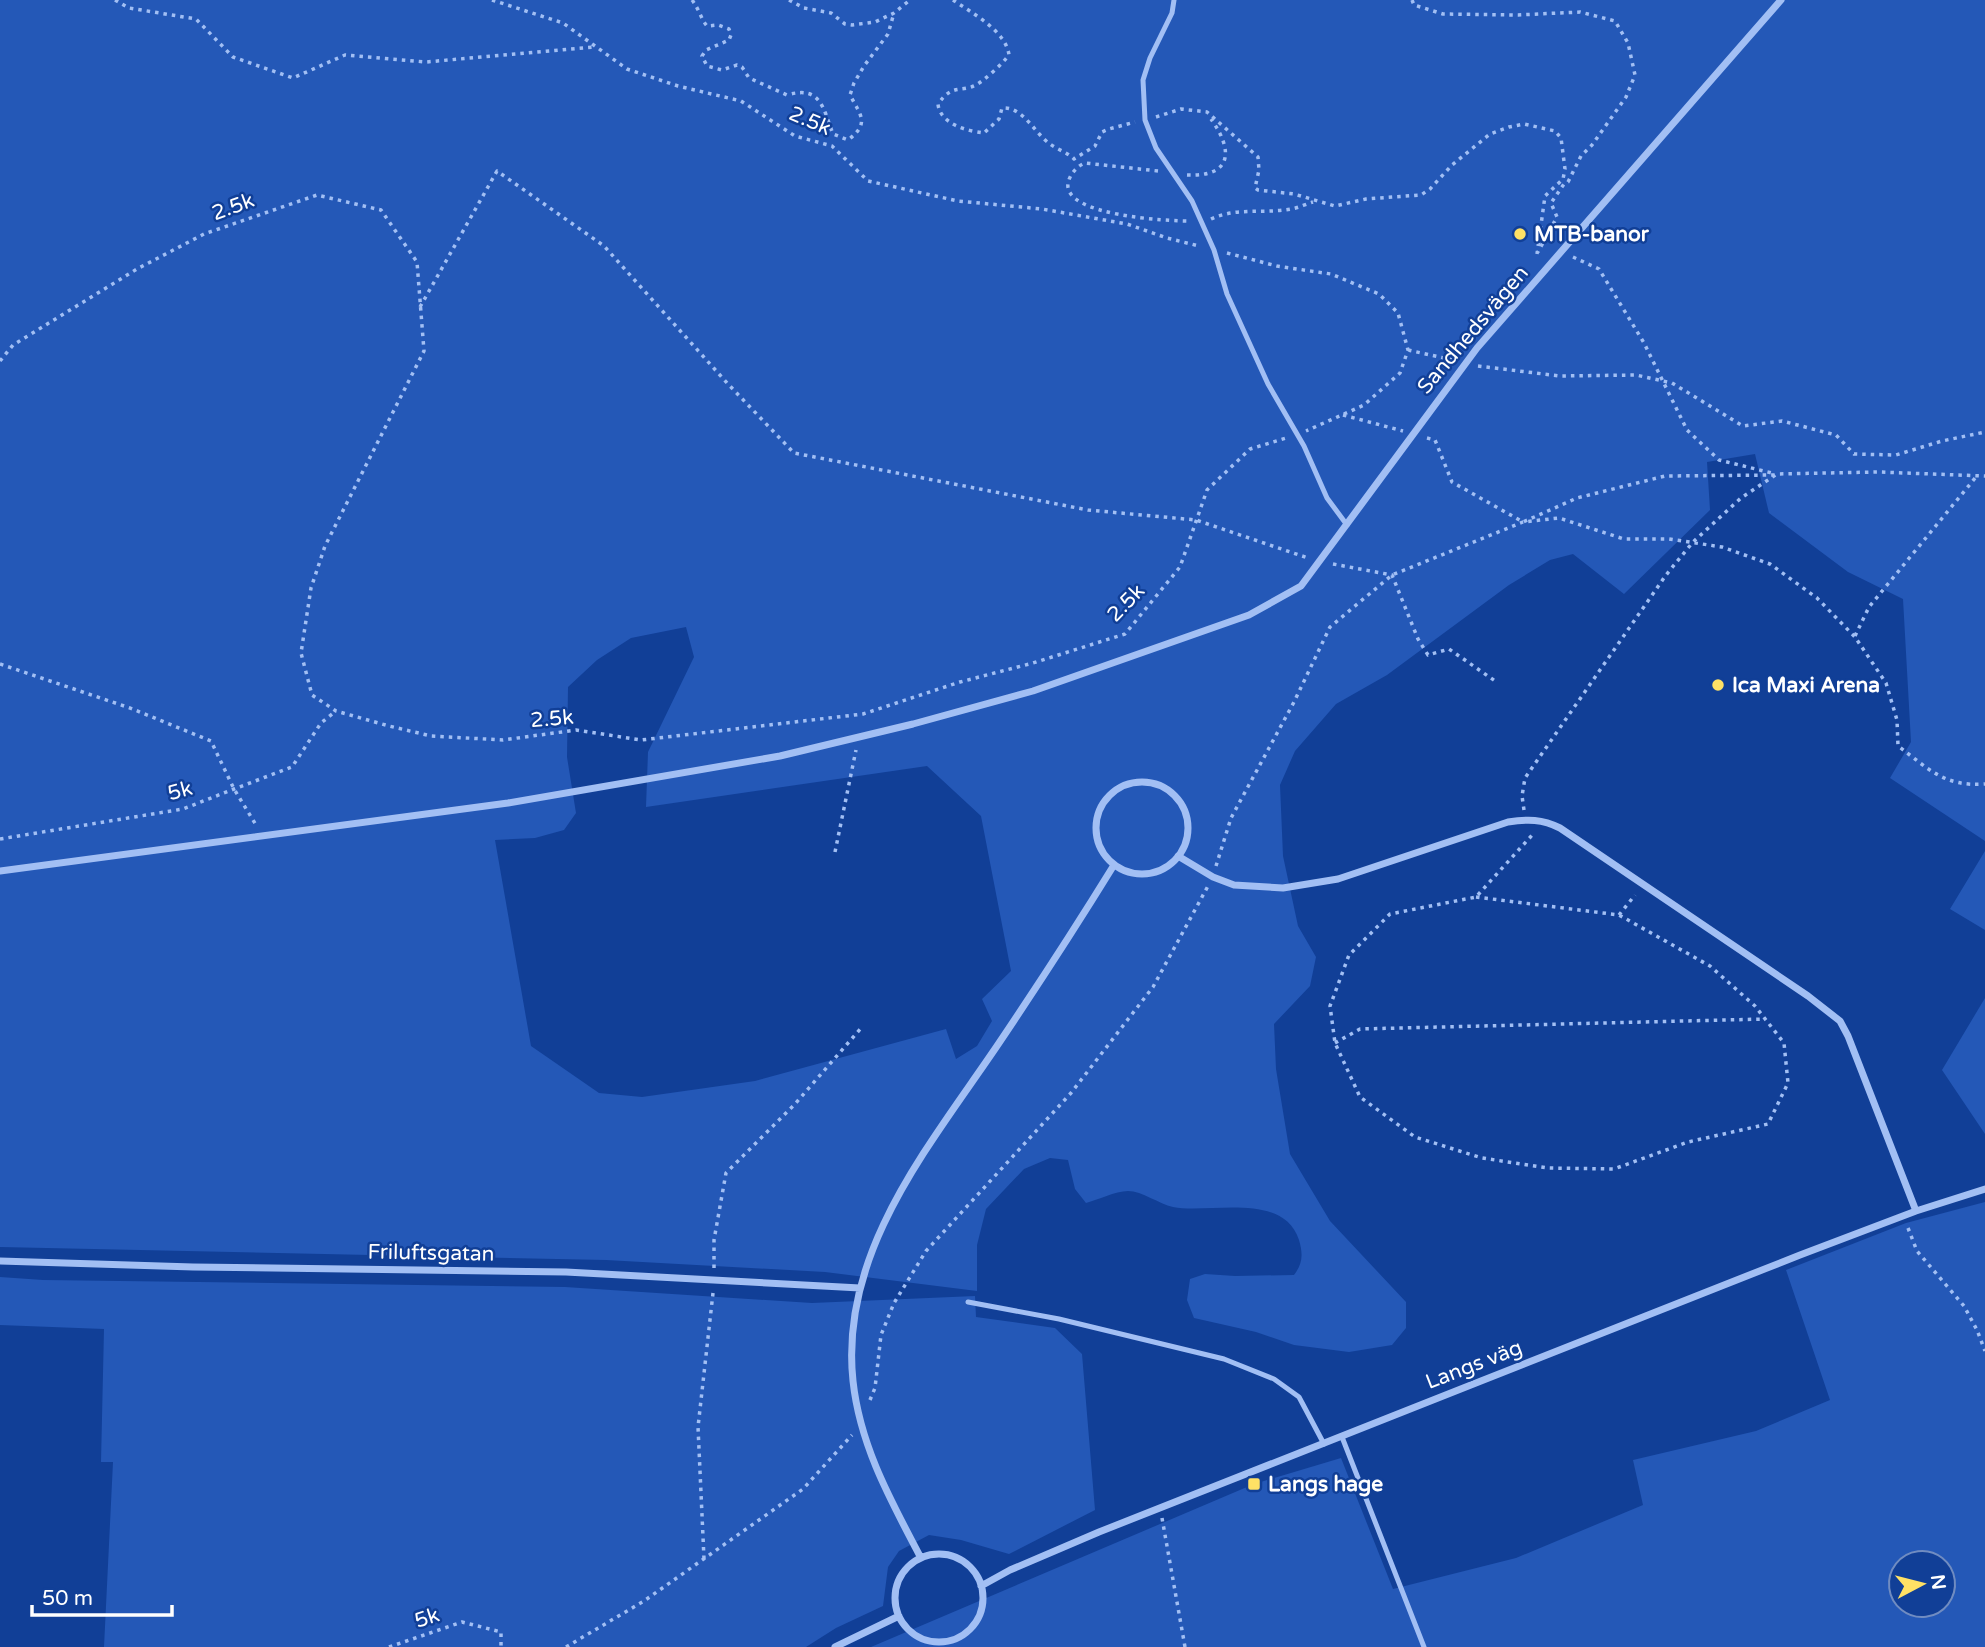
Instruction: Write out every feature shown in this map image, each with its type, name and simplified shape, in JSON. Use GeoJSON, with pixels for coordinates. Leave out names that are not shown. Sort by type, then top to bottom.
{"type":"FeatureCollection","features":[{"type":"Feature","properties":{"kind":"street","name":"Sandhedsvägen"},"geometry":{"type":"LineString","coordinates":[[0,871],[508,803],[780,756],[1033,691],[1248,615],[1301,586],[1348,526],[1464,364],[1781,0]]}},
{"type":"Feature","properties":{"kind":"street"},"geometry":{"type":"LineString","coordinates":[[1139,782],[1161,786],[1174,795],[1187,821],[1187,836],[1178,856],[1161,870],[1148,874],[1127,872],[1114,865],[1104,854],[1098,841],[1096,826],[1099,811],[1107,798],[1118,788],[1139,782]]}},
{"type":"Feature","properties":{"kind":"street"},"geometry":{"type":"LineString","coordinates":[[1178,856],[1213,877],[1234,885],[1266,888],[1338,879],[1508,822],[1525,819],[1544,821],[1560,828],[1808,996],[1840,1021],[1916,1211]]}},
{"type":"Feature","properties":{"kind":"street"},"geometry":{"type":"LineString","coordinates":[[921,1558],[883,1484],[860,1423],[852,1357],[855,1308],[860,1288],[872,1250],[902,1187],[1014,1021],[1114,865]]}},
{"type":"Feature","properties":{"kind":"street","name":"Langs väg"},"geometry":{"type":"LineString","coordinates":[[981,1586],[1010,1570],[1160,1509],[1800,1255],[1916,1211],[1985,1189]]}},
{"type":"Feature","properties":{"kind":"street","name":"Friluftsgatan"},"geometry":{"type":"LineString","coordinates":[[0,1261],[193,1267],[578,1272],[860,1288]]}},
{"type":"Feature","properties":{"kind":"street"},"geometry":{"type":"LineString","coordinates":[[942,1555],[957,1559],[970,1568],[981,1586],[983,1597],[980,1614],[958,1643],[923,1639],[908,1630],[898,1616],[895,1595],[899,1580],[908,1567],[921,1558],[942,1555]]}},
{"type":"Feature","properties":{"kind":"street"},"geometry":{"type":"LineString","coordinates":[[835,1647],[898,1616]]}},
{"type":"Feature","properties":{"kind":"lane"},"geometry":{"type":"LineString","coordinates":[[1174,0],[1143,80],[1145,120],[1156,148],[1192,201],[1214,250],[1227,294],[1269,384],[1304,446],[1327,498],[1348,526]]}},
{"type":"Feature","properties":{"kind":"lane"},"geometry":{"type":"LineString","coordinates":[[968,1303],[1135,1335],[1224,1359],[1274,1379],[1299,1397],[1324,1444]]}},
{"type":"Feature","properties":{"kind":"lane"},"geometry":{"type":"LineString","coordinates":[[1342,1437],[1424,1647]]}},
{"type":"Feature","properties":{"kind":"path"},"geometry":{"type":"LineString","coordinates":[[115,0],[129,8],[195,19],[233,57],[293,78],[345,55],[426,62],[596,46]]}},
{"type":"Feature","properties":{"kind":"path","name":"2.5k"},"geometry":{"type":"LineString","coordinates":[[0,361],[13,345],[137,269],[204,234],[317,195],[381,210],[416,262],[424,351],[326,546],[310,588],[301,653],[312,695],[336,711],[430,736],[503,740],[576,730],[640,740],[863,714],[960,682],[1033,663],[1125,634],[1180,567],[1207,490],[1250,449],[1297,435],[1364,405],[1400,373],[1408,349],[1398,313],[1379,294],[1331,274],[1276,265],[1214,250],[1127,224],[1042,209],[958,201],[868,181],[832,146],[795,136],[741,101],[678,86],[627,69],[563,23],[492,0]]}},
{"type":"Feature","properties":{"kind":"path"},"geometry":{"type":"LineString","coordinates":[[692,0],[700,9],[707,26],[729,29],[731,34],[729,40],[706,50],[702,56],[707,66],[722,70],[737,65],[742,67],[749,78],[787,95],[798,92],[813,94],[823,105],[834,134],[848,141],[861,128],[863,119],[850,95],[854,83],[888,34],[894,13]]}},
{"type":"Feature","properties":{"kind":"path"},"geometry":{"type":"LineString","coordinates":[[789,0],[804,8],[831,13],[845,24],[852,25],[874,22],[894,13],[910,0]]}},
{"type":"Feature","properties":{"kind":"path"},"geometry":{"type":"LineString","coordinates":[[953,0],[981,17],[1006,41],[1009,55],[980,83],[972,87],[958,87],[940,100],[937,104],[940,113],[954,124],[984,133],[999,119],[1002,108],[1008,108],[1024,117],[1042,137],[1074,159],[1095,146],[1102,132],[1109,128],[1181,109],[1207,112],[1258,157],[1259,170],[1255,188],[1294,194],[1335,206],[1366,199],[1421,195],[1490,134],[1509,127],[1524,124],[1555,131],[1561,138],[1565,169],[1563,178],[1545,196],[1536,254],[1557,217],[1551,202],[1568,182],[1581,156],[1592,145],[1631,86],[1635,75],[1628,43],[1615,21],[1580,12],[1443,14],[1414,5],[1412,0]]}},
{"type":"Feature","properties":{"kind":"path"},"geometry":{"type":"LineString","coordinates":[[420,307],[497,171],[604,246],[794,453],[1088,510],[1196,520],[1320,562],[1392,575]]}},
{"type":"Feature","properties":{"kind":"path"},"geometry":{"type":"LineString","coordinates":[[1562,252],[1599,269],[1644,343],[1687,430],[1719,460],[1777,474]]}},
{"type":"Feature","properties":{"kind":"path"},"geometry":{"type":"LineString","coordinates":[[1408,349],[1464,364],[1560,376],[1636,375],[1672,383],[1743,426],[1782,421],[1836,435],[1854,454],[1896,455],[1985,432]]}},
{"type":"Feature","properties":{"kind":"path"},"geometry":{"type":"LineString","coordinates":[[1342,415],[1435,440],[1452,482],[1523,522],[1559,518],[1624,539],[1693,542],[1722,547],[1770,564],[1817,598],[1855,637],[1886,683],[1898,720],[1898,747],[1941,778],[1969,785],[1985,783]]}},
{"type":"Feature","properties":{"kind":"path"},"geometry":{"type":"LineString","coordinates":[[566,1647],[644,1601],[803,1489],[844,1446],[860,1423],[875,1388],[881,1335],[894,1303],[926,1251],[1071,1093],[1153,987],[1213,877],[1231,818],[1294,702],[1330,627],[1392,575],[1577,498],[1665,477],[1879,472],[1985,476]]}},
{"type":"Feature","properties":{"kind":"path"},"geometry":{"type":"LineString","coordinates":[[1525,819],[1522,796],[1525,778],[1658,585],[1693,542],[1741,498],[1777,474]]}},
{"type":"Feature","properties":{"kind":"path"},"geometry":{"type":"LineString","coordinates":[[1855,637],[1869,607],[1976,477]]}},
{"type":"Feature","properties":{"kind":"path"},"geometry":{"type":"LineString","coordinates":[[1392,575],[1418,639],[1428,655],[1449,649],[1498,683]]}},
{"type":"Feature","properties":{"kind":"path"},"geometry":{"type":"LineString","coordinates":[[0,664],[130,708],[211,741],[234,789],[262,835]]}},
{"type":"Feature","properties":{"kind":"path","name":"5k"},"geometry":{"type":"LineString","coordinates":[[0,839],[183,809],[292,767],[321,723],[336,711]]}},
{"type":"Feature","properties":{"kind":"path"},"geometry":{"type":"LineString","coordinates":[[835,852],[859,737]]}},
{"type":"Feature","properties":{"kind":"path"},"geometry":{"type":"LineString","coordinates":[[1476,897],[1544,821]]}},
{"type":"Feature","properties":{"kind":"path"},"geometry":{"type":"LineString","coordinates":[[1619,915],[1644,885]]}},
{"type":"Feature","properties":{"kind":"path"},"geometry":{"type":"LineString","coordinates":[[1476,897],[1619,915],[1710,966],[1755,1006],[1784,1043],[1788,1083],[1768,1124],[1688,1142],[1614,1169],[1548,1168],[1482,1158],[1415,1137],[1360,1097],[1335,1043],[1330,1006],[1349,955],[1390,914],[1476,897]]}},
{"type":"Feature","properties":{"kind":"path"},"geometry":{"type":"LineString","coordinates":[[1335,1043],[1360,1029],[1765,1019]]}},
{"type":"Feature","properties":{"kind":"path"},"geometry":{"type":"LineString","coordinates":[[1903,1216],[1917,1251],[1964,1306],[1985,1351]]}},
{"type":"Feature","properties":{"kind":"path"},"geometry":{"type":"LineString","coordinates":[[1160,1509],[1185,1647]]}},
{"type":"Feature","properties":{"kind":"path","name":"5k"},"geometry":{"type":"LineString","coordinates":[[388,1647],[462,1622],[501,1632],[501,1647]]}},
{"type":"Feature","properties":{"kind":"shaded area"},"geometry":{"type":"Polygon","coordinates":[[[0,0],[1985,0],[1985,841],[1890,778],[1911,742],[1903,599],[1848,572],[1769,513],[1755,454],[1707,462],[1710,510],[1624,594],[1573,554],[1550,560],[1509,585],[1387,675],[1336,704],[1295,751],[1280,785],[1283,856],[1298,926],[1316,957],[1310,986],[1274,1024],[1276,1069],[1290,1154],[1330,1221],[1406,1302],[1406,1328],[1392,1345],[1349,1352],[1294,1345],[1256,1332],[1194,1318],[1187,1300],[1190,1279],[1205,1274],[1294,1275],[1302,1254],[1299,1240],[1290,1225],[1278,1215],[1262,1210],[1173,1207],[1128,1191],[1086,1203],[1075,1189],[1068,1160],[1050,1158],[1024,1169],[986,1209],[977,1245],[977,1291],[825,1272],[606,1260],[0,1247],[0,0]],[[686,627],[631,638],[597,660],[568,687],[567,757],[576,813],[564,830],[535,838],[495,840],[531,1046],[599,1093],[642,1097],[755,1081],[946,1029],[956,1059],[977,1046],[992,1021],[982,999],[1011,971],[981,816],[927,766],[646,807],[648,752],[694,657],[686,627]]]}},
{"type":"Feature","properties":{"kind":"shaded area"},"geometry":{"type":"Polygon","coordinates":[[[1985,851],[1985,930],[1950,909],[1985,851]]]}},
{"type":"Feature","properties":{"kind":"shaded area"},"geometry":{"type":"Polygon","coordinates":[[[1985,998],[1985,1134],[1942,1070],[1985,998]]]}},
{"type":"Feature","properties":{"kind":"shaded area"},"geometry":{"type":"Polygon","coordinates":[[[1985,1202],[1985,1647],[871,1647],[1254,1484],[1341,1458],[1393,1589],[1516,1558],[1643,1505],[1633,1460],[1756,1431],[1830,1400],[1786,1270],[1906,1223],[1985,1202]]]}},
{"type":"Feature","properties":{"kind":"shaded area"},"geometry":{"type":"Polygon","coordinates":[[[0,1277],[43,1280],[565,1287],[812,1303],[975,1296],[976,1317],[1055,1328],[1082,1354],[1095,1510],[1009,1554],[961,1540],[929,1535],[899,1551],[888,1567],[883,1606],[836,1628],[806,1647],[104,1647],[113,1462],[101,1462],[104,1329],[0,1325],[0,1277]]]}},
{"type":"Feature","properties":{"kind":"place","name":"MTB-banor"},"geometry":{"type":"Point","coordinates":[1520,234]}},
{"type":"Feature","properties":{"kind":"place","name":"Ica Maxi Arena"},"geometry":{"type":"Point","coordinates":[1718,685]}},
{"type":"Feature","properties":{"kind":"place","name":"Langs hage"},"geometry":{"type":"Point","coordinates":[1254,1484]}}]}
